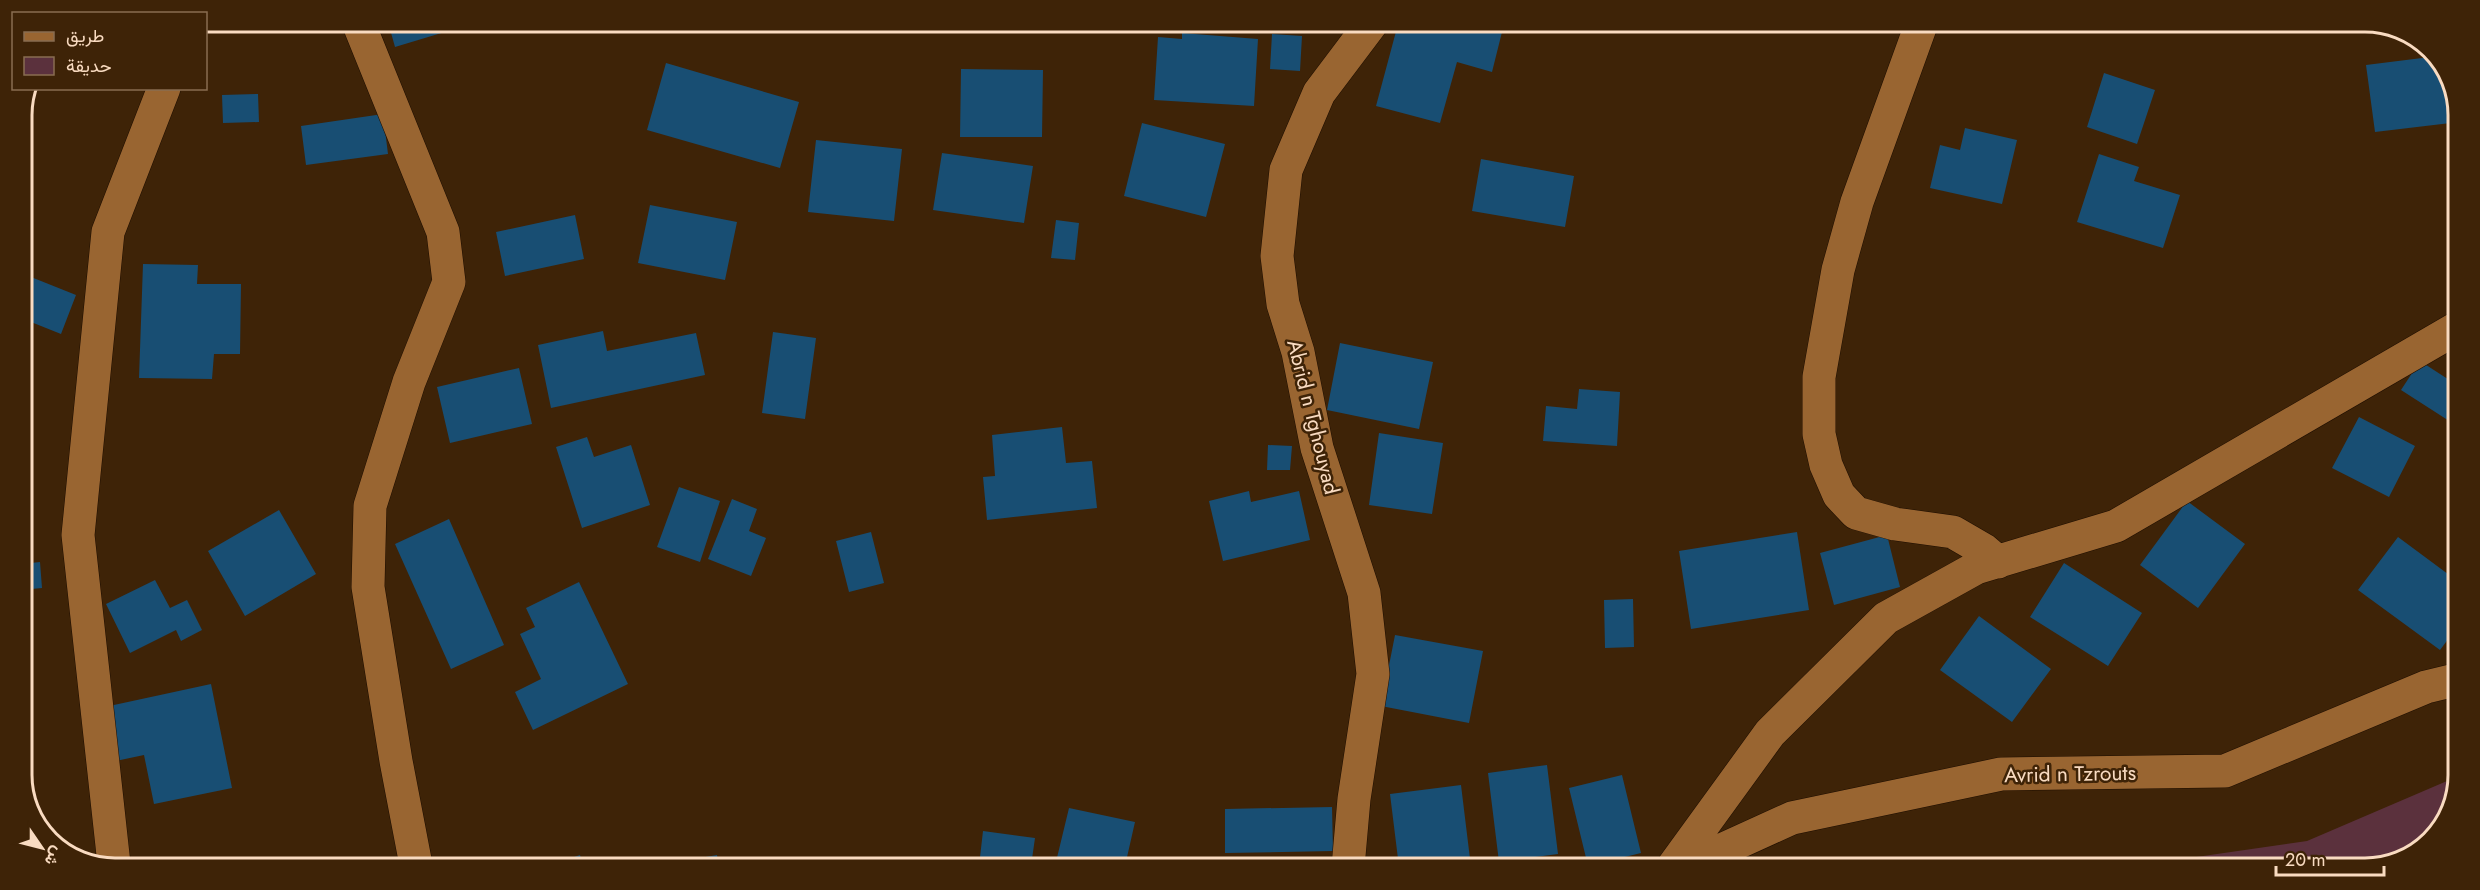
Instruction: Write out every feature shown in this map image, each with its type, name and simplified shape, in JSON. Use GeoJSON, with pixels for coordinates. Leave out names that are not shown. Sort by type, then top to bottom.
{"type":"FeatureCollection","features":[{"type":"Feature","properties":{"kind":"street"},"geometry":{"type":"LineString","coordinates":[[362,31],[443,232],[449,282],[409,382],[370,506],[368,587],[396,761],[416,858]]}},
{"type":"Feature","properties":{"kind":"street","name":"Abrid n Tghouyad"},"geometry":{"type":"LineString","coordinates":[[1349,858],[1354,799],[1373,674],[1364,592],[1317,448],[1298,352],[1283,304],[1277,256],[1286,170],[1319,93],[1366,31]]}},
{"type":"Feature","properties":{"kind":"street"},"geometry":{"type":"LineString","coordinates":[[1919,31],[1857,202],[1838,270],[1819,377],[1819,434],[1826,465],[1839,495],[1856,513],[1894,524],[1953,532],[1984,550],[1998,562]]}},
{"type":"Feature","properties":{"kind":"street"},"geometry":{"type":"LineString","coordinates":[[113,858],[78,535],[108,232],[163,90]]}},
{"type":"Feature","properties":{"kind":"street"},"geometry":{"type":"LineString","coordinates":[[1679,858],[1770,733],[1886,618],[1976,568],[2116,526],[2448,333]]}},
{"type":"Feature","properties":{"kind":"street","name":"Avrid n Tzrouts"},"geometry":{"type":"LineString","coordinates":[[1704,858],[1792,818],[2001,774],[2225,771],[2426,687],[2448,682]]}},
{"type":"Feature","properties":{"kind":"green space"},"geometry":{"type":"Polygon","coordinates":[[[2448,781],[2444,802],[2431,826],[2416,841],[2392,854],[2377,858],[2189,858],[2307,841],[2448,781]]]}},
{"type":"Feature","properties":{"kind":"building"},"geometry":{"type":"Polygon","coordinates":[[[391,31],[448,31],[395,47],[391,31]]]}},
{"type":"Feature","properties":{"kind":"building"},"geometry":{"type":"Polygon","coordinates":[[[1396,31],[1502,31],[1492,72],[1457,62],[1440,123],[1376,106],[1396,31]]]}},
{"type":"Feature","properties":{"kind":"building"},"geometry":{"type":"Polygon","coordinates":[[[1182,33],[1258,39],[1254,106],[1154,100],[1158,37],[1182,39],[1182,33]]]}},
{"type":"Feature","properties":{"kind":"building"},"geometry":{"type":"Polygon","coordinates":[[[1272,34],[1302,36],[1300,71],[1270,69],[1272,34]]]}},
{"type":"Feature","properties":{"kind":"building"},"geometry":{"type":"Polygon","coordinates":[[[2425,58],[2442,83],[2447,98],[2448,123],[2375,132],[2366,65],[2425,58]]]}},
{"type":"Feature","properties":{"kind":"building"},"geometry":{"type":"Polygon","coordinates":[[[666,63],[799,102],[780,168],[647,130],[666,63]]]}},
{"type":"Feature","properties":{"kind":"building"},"geometry":{"type":"Polygon","coordinates":[[[961,69],[1043,70],[1042,137],[960,137],[961,69]]]}},
{"type":"Feature","properties":{"kind":"building"},"geometry":{"type":"Polygon","coordinates":[[[2104,73],[2155,90],[2137,144],[2087,127],[2104,73]]]}},
{"type":"Feature","properties":{"kind":"building"},"geometry":{"type":"Polygon","coordinates":[[[258,94],[259,122],[223,123],[222,95],[258,94]]]}},
{"type":"Feature","properties":{"kind":"building"},"geometry":{"type":"Polygon","coordinates":[[[383,114],[388,154],[306,165],[301,126],[383,114]]]}},
{"type":"Feature","properties":{"kind":"building"},"geometry":{"type":"Polygon","coordinates":[[[1142,123],[1225,144],[1206,217],[1124,196],[1142,123]]]}},
{"type":"Feature","properties":{"kind":"building"},"geometry":{"type":"Polygon","coordinates":[[[1965,128],[2017,140],[2002,204],[1930,188],[1940,145],[1960,150],[1965,128]]]}},
{"type":"Feature","properties":{"kind":"building"},"geometry":{"type":"Polygon","coordinates":[[[816,140],[902,149],[894,221],[808,212],[816,140]]]}},
{"type":"Feature","properties":{"kind":"building"},"geometry":{"type":"Polygon","coordinates":[[[942,153],[1033,166],[1024,223],[933,210],[942,153]]]}},
{"type":"Feature","properties":{"kind":"building"},"geometry":{"type":"Polygon","coordinates":[[[2099,154],[2139,167],[2134,181],[2180,195],[2163,248],[2077,222],[2099,154]]]}},
{"type":"Feature","properties":{"kind":"building"},"geometry":{"type":"Polygon","coordinates":[[[1481,159],[1574,176],[1565,227],[1472,211],[1481,159]]]}},
{"type":"Feature","properties":{"kind":"building"},"geometry":{"type":"Polygon","coordinates":[[[650,205],[737,222],[725,280],[638,263],[650,205]]]}},
{"type":"Feature","properties":{"kind":"building"},"geometry":{"type":"Polygon","coordinates":[[[575,215],[584,259],[505,276],[496,232],[575,215]]]}},
{"type":"Feature","properties":{"kind":"building"},"geometry":{"type":"Polygon","coordinates":[[[1056,220],[1079,223],[1075,260],[1051,258],[1056,220]]]}},
{"type":"Feature","properties":{"kind":"building"},"geometry":{"type":"Polygon","coordinates":[[[143,264],[198,265],[197,284],[241,284],[240,354],[214,354],[212,379],[139,378],[143,264]]]}},
{"type":"Feature","properties":{"kind":"building"},"geometry":{"type":"Polygon","coordinates":[[[32,277],[76,295],[61,334],[32,322],[32,277]]]}},
{"type":"Feature","properties":{"kind":"building"},"geometry":{"type":"Polygon","coordinates":[[[603,331],[607,351],[696,333],[705,375],[551,408],[538,345],[603,331]]]}},
{"type":"Feature","properties":{"kind":"building"},"geometry":{"type":"Polygon","coordinates":[[[773,332],[816,338],[805,419],[762,413],[773,332]]]}},
{"type":"Feature","properties":{"kind":"building"},"geometry":{"type":"Polygon","coordinates":[[[1340,343],[1433,362],[1419,429],[1327,410],[1340,343]]]}},
{"type":"Feature","properties":{"kind":"building"},"geometry":{"type":"Polygon","coordinates":[[[2420,361],[2448,379],[2448,420],[2401,390],[2420,361]]]}},
{"type":"Feature","properties":{"kind":"building"},"geometry":{"type":"Polygon","coordinates":[[[519,368],[532,424],[450,443],[437,387],[519,368]]]}},
{"type":"Feature","properties":{"kind":"building"},"geometry":{"type":"Polygon","coordinates":[[[1579,389],[1620,392],[1617,446],[1543,441],[1546,406],[1577,409],[1579,389]]]}},
{"type":"Feature","properties":{"kind":"building"},"geometry":{"type":"Polygon","coordinates":[[[2359,417],[2415,446],[2389,497],[2332,468],[2359,417]]]}},
{"type":"Feature","properties":{"kind":"building"},"geometry":{"type":"Polygon","coordinates":[[[1062,427],[1066,463],[1092,461],[1097,508],[987,520],[983,477],[995,476],[992,435],[1062,427]]]}},
{"type":"Feature","properties":{"kind":"building"},"geometry":{"type":"Polygon","coordinates":[[[1379,433],[1443,443],[1432,514],[1369,505],[1379,433]]]}},
{"type":"Feature","properties":{"kind":"building"},"geometry":{"type":"Polygon","coordinates":[[[587,437],[594,457],[631,445],[650,505],[582,528],[556,447],[587,437]]]}},
{"type":"Feature","properties":{"kind":"building"},"geometry":{"type":"Polygon","coordinates":[[[1268,445],[1292,446],[1290,470],[1267,470],[1268,445]]]}},
{"type":"Feature","properties":{"kind":"building"},"geometry":{"type":"Polygon","coordinates":[[[679,487],[720,501],[700,562],[657,547],[679,487]]]}},
{"type":"Feature","properties":{"kind":"building"},"geometry":{"type":"Polygon","coordinates":[[[1249,491],[1251,502],[1299,491],[1310,540],[1223,561],[1209,501],[1249,491]]]}},
{"type":"Feature","properties":{"kind":"building"},"geometry":{"type":"Polygon","coordinates":[[[732,499],[757,509],[749,531],[766,538],[751,576],[708,559],[732,499]]]}},
{"type":"Feature","properties":{"kind":"building"},"geometry":{"type":"Polygon","coordinates":[[[2187,501],[2245,544],[2198,608],[2140,565],[2187,501]]]}},
{"type":"Feature","properties":{"kind":"building"},"geometry":{"type":"Polygon","coordinates":[[[279,510],[316,574],[245,616],[208,551],[279,510]]]}},
{"type":"Feature","properties":{"kind":"building"},"geometry":{"type":"Polygon","coordinates":[[[449,519],[504,645],[451,669],[395,544],[449,519]]]}},
{"type":"Feature","properties":{"kind":"building"},"geometry":{"type":"Polygon","coordinates":[[[871,532],[884,583],[849,592],[836,541],[871,532]]]}},
{"type":"Feature","properties":{"kind":"building"},"geometry":{"type":"Polygon","coordinates":[[[1797,532],[1809,610],[1691,629],[1679,551],[1797,532]]]}},
{"type":"Feature","properties":{"kind":"building"},"geometry":{"type":"Polygon","coordinates":[[[1887,535],[1900,587],[1834,605],[1820,553],[1887,535]]]}},
{"type":"Feature","properties":{"kind":"building"},"geometry":{"type":"Polygon","coordinates":[[[2398,537],[2448,574],[2448,639],[2440,650],[2358,590],[2398,537]]]}},
{"type":"Feature","properties":{"kind":"building"},"geometry":{"type":"Polygon","coordinates":[[[40,562],[42,588],[32,589],[32,563],[40,562]]]}},
{"type":"Feature","properties":{"kind":"building"},"geometry":{"type":"Polygon","coordinates":[[[2064,563],[2142,613],[2108,666],[2030,617],[2064,563]]]}},
{"type":"Feature","properties":{"kind":"building"},"geometry":{"type":"Polygon","coordinates":[[[155,580],[170,608],[187,600],[202,630],[181,641],[176,630],[130,653],[106,604],[155,580]]]}},
{"type":"Feature","properties":{"kind":"building"},"geometry":{"type":"Polygon","coordinates":[[[579,582],[628,684],[533,730],[515,692],[541,679],[520,634],[535,627],[526,608],[579,582]]]}},
{"type":"Feature","properties":{"kind":"building"},"geometry":{"type":"Polygon","coordinates":[[[1633,599],[1634,647],[1605,648],[1604,600],[1633,599]]]}},
{"type":"Feature","properties":{"kind":"building"},"geometry":{"type":"Polygon","coordinates":[[[1979,616],[2051,669],[2012,722],[1940,670],[1979,616]]]}},
{"type":"Feature","properties":{"kind":"building"},"geometry":{"type":"Polygon","coordinates":[[[1395,635],[1483,651],[1469,723],[1381,706],[1395,635]]]}},
{"type":"Feature","properties":{"kind":"building"},"geometry":{"type":"Polygon","coordinates":[[[211,684],[232,788],[154,804],[144,755],[111,762],[100,708],[211,684]]]}},
{"type":"Feature","properties":{"kind":"building"},"geometry":{"type":"Polygon","coordinates":[[[1547,765],[1558,854],[1528,858],[1499,858],[1488,773],[1547,765]]]}},
{"type":"Feature","properties":{"kind":"building"},"geometry":{"type":"Polygon","coordinates":[[[1622,775],[1641,853],[1621,858],[1586,858],[1569,788],[1622,775]]]}},
{"type":"Feature","properties":{"kind":"building"},"geometry":{"type":"Polygon","coordinates":[[[1461,785],[1470,858],[1398,858],[1390,794],[1461,785]]]}},
{"type":"Feature","properties":{"kind":"building"},"geometry":{"type":"Polygon","coordinates":[[[1332,807],[1333,851],[1225,853],[1225,809],[1332,807]]]}},
{"type":"Feature","properties":{"kind":"building"},"geometry":{"type":"Polygon","coordinates":[[[1069,808],[1135,822],[1127,858],[1057,858],[1069,808]]]}},
{"type":"Feature","properties":{"kind":"building"},"geometry":{"type":"Polygon","coordinates":[[[983,831],[1035,838],[1032,858],[980,858],[983,831]]]}},
{"type":"Feature","properties":{"kind":"building"},"geometry":{"type":"Polygon","coordinates":[[[717,855],[718,858],[700,858],[717,855]]]}}]}
